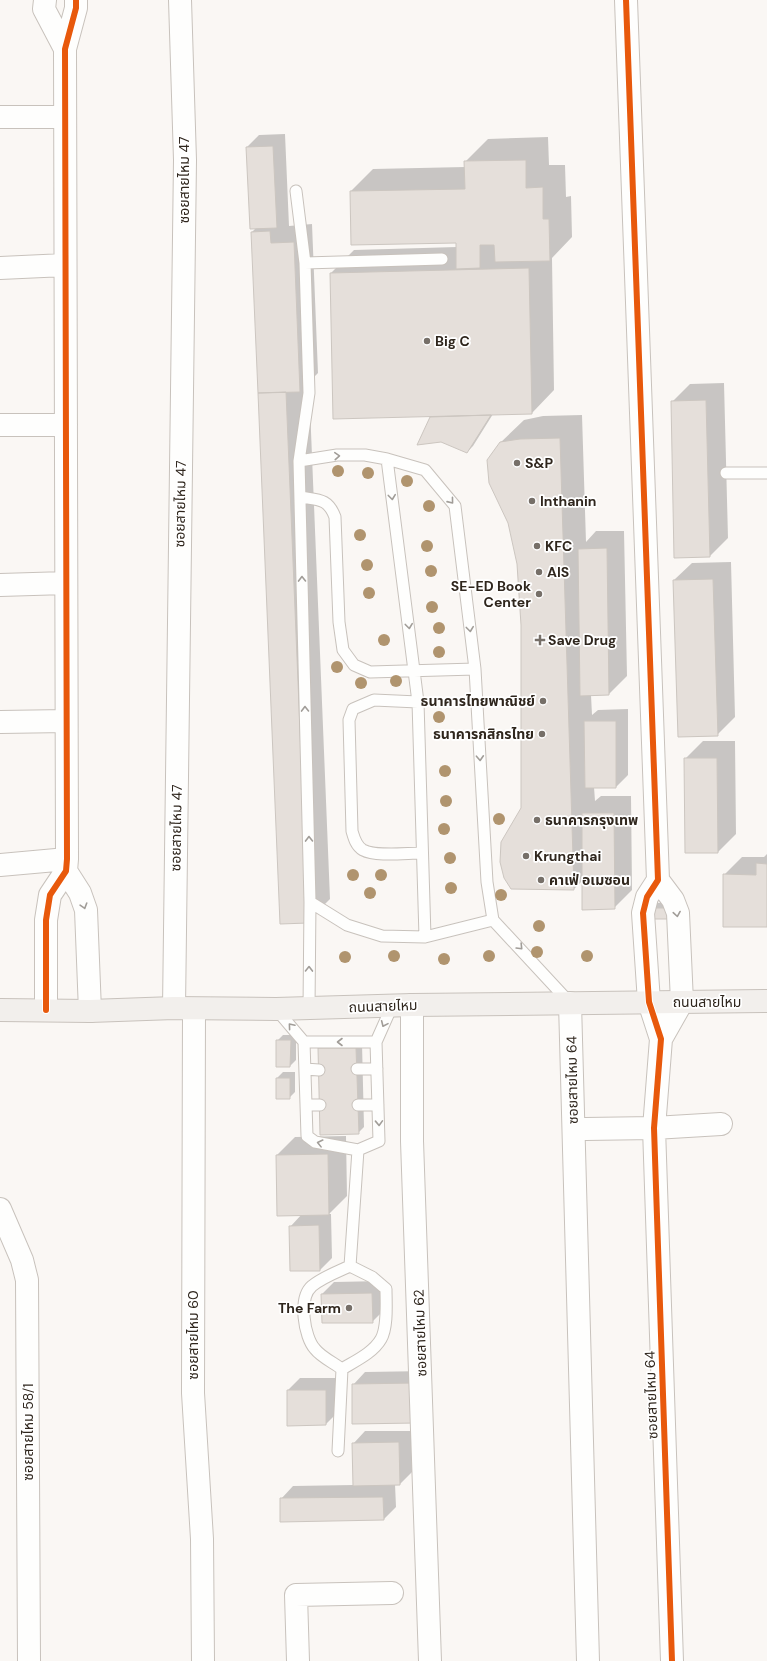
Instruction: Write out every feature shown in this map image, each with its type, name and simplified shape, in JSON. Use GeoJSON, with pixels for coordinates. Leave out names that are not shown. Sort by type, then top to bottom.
{"type":"FeatureCollection","features":[{"type":"Feature","properties":{"kind":"main road","name":"ถนนสายไหม"},"geometry":{"type":"LineString","coordinates":[[0,1010],[90,1011],[184,1008],[276,1009],[570,1003],[767,1001]]}},
{"type":"Feature","properties":{"kind":"street","name":"ซอยสายไหม 47"},"geometry":{"type":"LineString","coordinates":[[180,0],[185,160],[184,1008]]}},
{"type":"Feature","properties":{"kind":"street"},"geometry":{"type":"LineString","coordinates":[[626,0],[658,880],[648,898],[643,913],[649,1002],[661,1039]]}},
{"type":"Feature","properties":{"kind":"street"},"geometry":{"type":"LineString","coordinates":[[44,4],[65,49]]}},
{"type":"Feature","properties":{"kind":"street"},"geometry":{"type":"LineString","coordinates":[[76,4],[65,49],[66,865],[80,893],[86,910],[90,1011]]}},
{"type":"Feature","properties":{"kind":"street"},"geometry":{"type":"LineString","coordinates":[[0,117],[65,117]]}},
{"type":"Feature","properties":{"kind":"street"},"geometry":{"type":"LineString","coordinates":[[0,268],[65,265]]}},
{"type":"Feature","properties":{"kind":"street"},"geometry":{"type":"LineString","coordinates":[[0,425],[66,425]]}},
{"type":"Feature","properties":{"kind":"street"},"geometry":{"type":"LineString","coordinates":[[0,585],[66,583]]}},
{"type":"Feature","properties":{"kind":"street"},"geometry":{"type":"LineString","coordinates":[[0,722],[66,722]]}},
{"type":"Feature","properties":{"kind":"street"},"geometry":{"type":"LineString","coordinates":[[0,865],[66,865]]}},
{"type":"Feature","properties":{"kind":"street"},"geometry":{"type":"LineString","coordinates":[[46,1010],[46,920],[50,895],[66,865]]}},
{"type":"Feature","properties":{"kind":"street"},"geometry":{"type":"LineString","coordinates":[[658,880],[674,900],[678,913],[682,1002],[661,1039]]}},
{"type":"Feature","properties":{"kind":"street","name":"ซอยสายไหม 64"},"geometry":{"type":"LineString","coordinates":[[570,1003],[588,1661]]}},
{"type":"Feature","properties":{"kind":"street","name":"ซอยสายไหม 62"},"geometry":{"type":"LineString","coordinates":[[402,1006],[412,1141],[430,1661]]}},
{"type":"Feature","properties":{"kind":"street","name":"ซอยสายไหม 60"},"geometry":{"type":"LineString","coordinates":[[184,1008],[193,1393],[202,1539],[203,1661]]}},
{"type":"Feature","properties":{"kind":"street","name":"ซอยสายไหม 64"},"geometry":{"type":"LineString","coordinates":[[661,1039],[654,1128],[672,1661]]}},
{"type":"Feature","properties":{"kind":"street","name":"ซอยสายไหม 64"},"geometry":{"type":"LineString","coordinates":[[585,1129],[654,1128],[721,1124]]}},
{"type":"Feature","properties":{"kind":"street","name":"ซอยสายไหม 58/1"},"geometry":{"type":"LineString","coordinates":[[0,1209],[22,1260],[27,1280],[29,1661]]}},
{"type":"Feature","properties":{"kind":"street"},"geometry":{"type":"LineString","coordinates":[[298,1661],[296,1595],[392,1593]]}},
{"type":"Feature","properties":{"kind":"lane"},"geometry":{"type":"LineString","coordinates":[[296,192],[305,263],[309,393],[299,461],[310,902],[308,1008]]}},
{"type":"Feature","properties":{"kind":"lane"},"geometry":{"type":"LineString","coordinates":[[305,263],[442,259]]}},
{"type":"Feature","properties":{"kind":"lane"},"geometry":{"type":"LineString","coordinates":[[299,461],[337,455],[365,455],[387,459],[425,470],[455,506],[475,670],[486,882],[493,920],[570,1003]]}},
{"type":"Feature","properties":{"kind":"lane"},"geometry":{"type":"LineString","coordinates":[[387,459],[418,702],[425,937]]}},
{"type":"Feature","properties":{"kind":"lane"},"geometry":{"type":"LineString","coordinates":[[726,473],[767,473]]}},
{"type":"Feature","properties":{"kind":"lane"},"geometry":{"type":"LineString","coordinates":[[300,497],[324,501],[332,508],[335,517],[339,622],[344,650],[354,665],[370,672],[475,670]]}},
{"type":"Feature","properties":{"kind":"lane"},"geometry":{"type":"LineString","coordinates":[[418,702],[370,701],[353,709],[349,720],[352,831],[355,841],[362,850],[375,853],[422,852]]}},
{"type":"Feature","properties":{"kind":"lane"},"geometry":{"type":"LineString","coordinates":[[310,902],[347,925],[382,936],[425,937],[493,920]]}},
{"type":"Feature","properties":{"kind":"lane"},"geometry":{"type":"LineString","coordinates":[[276,1009],[304,1042],[307,1136],[315,1142],[358,1150],[379,1141],[376,1042],[402,1006]]}},
{"type":"Feature","properties":{"kind":"lane"},"geometry":{"type":"LineString","coordinates":[[304,1042],[376,1042]]}},
{"type":"Feature","properties":{"kind":"lane"},"geometry":{"type":"LineString","coordinates":[[305,1069],[319,1070]]}},
{"type":"Feature","properties":{"kind":"lane"},"geometry":{"type":"LineString","coordinates":[[357,1069],[377,1069]]}},
{"type":"Feature","properties":{"kind":"lane"},"geometry":{"type":"LineString","coordinates":[[358,1106],[378,1105]]}},
{"type":"Feature","properties":{"kind":"lane"},"geometry":{"type":"LineString","coordinates":[[306,1106],[320,1106]]}},
{"type":"Feature","properties":{"kind":"lane"},"geometry":{"type":"LineString","coordinates":[[350,1266],[358,1150]]}},
{"type":"Feature","properties":{"kind":"lane"},"geometry":{"type":"LineString","coordinates":[[342,1369],[363,1357],[382,1338],[386,1311],[386,1289],[372,1277],[350,1266]]}},
{"type":"Feature","properties":{"kind":"lane"},"geometry":{"type":"LineString","coordinates":[[342,1369],[315,1350],[305,1331],[304,1303],[311,1287],[327,1277],[350,1266]]}},
{"type":"Feature","properties":{"kind":"lane"},"geometry":{"type":"LineString","coordinates":[[338,1451],[342,1369]]}},
{"type":"Feature","properties":{"kind":"building"},"geometry":{"type":"Polygon","coordinates":[[[273,146],[277,228],[250,229],[246,147],[273,146]]]}},
{"type":"Feature","properties":{"kind":"building"},"geometry":{"type":"Polygon","coordinates":[[[526,160],[526,188],[543,187],[543,219],[549,219],[550,261],[495,262],[494,245],[480,245],[480,268],[456,269],[456,243],[351,245],[350,191],[465,189],[464,161],[526,160]]]}},
{"type":"Feature","properties":{"kind":"building"},"geometry":{"type":"Polygon","coordinates":[[[270,231],[271,243],[294,242],[300,392],[258,393],[251,232],[270,231]]]}},
{"type":"Feature","properties":{"kind":"building"},"geometry":{"type":"Polygon","coordinates":[[[529,268],[532,414],[333,419],[330,273],[529,268]]]}},
{"type":"Feature","properties":{"kind":"building"},"geometry":{"type":"Polygon","coordinates":[[[286,392],[308,923],[280,924],[258,393],[286,392]]]}},
{"type":"Feature","properties":{"kind":"building"},"geometry":{"type":"Polygon","coordinates":[[[706,400],[710,557],[674,558],[671,401],[706,400]]]}},
{"type":"Feature","properties":{"kind":"building"},"geometry":{"type":"Polygon","coordinates":[[[491,415],[467,453],[441,442],[417,445],[430,417],[491,415]]]}},
{"type":"Feature","properties":{"kind":"building"},"geometry":{"type":"Polygon","coordinates":[[[560,438],[574,890],[511,889],[504,878],[500,862],[501,842],[521,808],[521,625],[517,564],[508,523],[489,483],[487,460],[500,442],[520,439],[560,438]]]}},
{"type":"Feature","properties":{"kind":"building"},"geometry":{"type":"Polygon","coordinates":[[[607,548],[609,695],[580,696],[578,549],[607,548]]]}},
{"type":"Feature","properties":{"kind":"building"},"geometry":{"type":"Polygon","coordinates":[[[713,579],[718,736],[678,737],[673,580],[713,579]]]}},
{"type":"Feature","properties":{"kind":"building"},"geometry":{"type":"Polygon","coordinates":[[[584,721],[616,721],[616,788],[585,788],[584,721]]]}},
{"type":"Feature","properties":{"kind":"building"},"geometry":{"type":"Polygon","coordinates":[[[684,758],[717,758],[718,853],[685,853],[684,758]]]}},
{"type":"Feature","properties":{"kind":"building"},"geometry":{"type":"Polygon","coordinates":[[[582,813],[614,813],[615,909],[582,910],[582,813]]]}},
{"type":"Feature","properties":{"kind":"building"},"geometry":{"type":"Polygon","coordinates":[[[756,863],[767,864],[767,927],[723,927],[723,874],[756,875],[756,863]]]}},
{"type":"Feature","properties":{"kind":"building"},"geometry":{"type":"Polygon","coordinates":[[[649,908],[670,908],[670,919],[650,919],[649,908]]]}},
{"type":"Feature","properties":{"kind":"building"},"geometry":{"type":"Polygon","coordinates":[[[276,1040],[291,1040],[290,1067],[276,1067],[276,1040]]]}},
{"type":"Feature","properties":{"kind":"building"},"geometry":{"type":"Polygon","coordinates":[[[318,1048],[356,1048],[359,1134],[320,1135],[318,1048]]]}},
{"type":"Feature","properties":{"kind":"building"},"geometry":{"type":"Polygon","coordinates":[[[276,1078],[290,1078],[290,1099],[276,1099],[276,1078]]]}},
{"type":"Feature","properties":{"kind":"building"},"geometry":{"type":"Polygon","coordinates":[[[328,1154],[329,1215],[277,1216],[276,1155],[328,1154]]]}},
{"type":"Feature","properties":{"kind":"building"},"geometry":{"type":"Polygon","coordinates":[[[319,1225],[320,1271],[290,1271],[289,1226],[319,1225]]]}},
{"type":"Feature","properties":{"kind":"building"},"geometry":{"type":"Polygon","coordinates":[[[372,1293],[373,1323],[322,1323],[321,1294],[372,1293]]]}},
{"type":"Feature","properties":{"kind":"building"},"geometry":{"type":"Polygon","coordinates":[[[415,1383],[416,1423],[352,1424],[352,1384],[415,1383]]]}},
{"type":"Feature","properties":{"kind":"building"},"geometry":{"type":"Polygon","coordinates":[[[287,1390],[326,1390],[326,1425],[287,1426],[287,1390]]]}},
{"type":"Feature","properties":{"kind":"building"},"geometry":{"type":"Polygon","coordinates":[[[399,1442],[400,1485],[353,1486],[352,1443],[399,1442]]]}},
{"type":"Feature","properties":{"kind":"building"},"geometry":{"type":"Polygon","coordinates":[[[383,1497],[384,1520],[280,1522],[280,1498],[383,1497]]]}},
{"type":"Feature","properties":{"kind":"cycle path"},"geometry":{"type":"LineString","coordinates":[[46,1010],[46,920],[50,895],[66,871],[67,859],[65,49],[76,8],[76,0]]}},
{"type":"Feature","properties":{"kind":"cycle path"},"geometry":{"type":"LineString","coordinates":[[626,0],[658,880],[647,897],[643,913],[649,1002],[661,1039],[654,1128],[672,1661]]}},
{"type":"Feature","properties":{"kind":"place","name":"Big C"},"geometry":{"type":"Point","coordinates":[427,341]}},
{"type":"Feature","properties":{"kind":"place","name":"S&P"},"geometry":{"type":"Point","coordinates":[517,463]}},
{"type":"Feature","properties":{"kind":"place","name":"Inthanin"},"geometry":{"type":"Point","coordinates":[532,501]}},
{"type":"Feature","properties":{"kind":"place","name":"KFC"},"geometry":{"type":"Point","coordinates":[537,546]}},
{"type":"Feature","properties":{"kind":"place","name":"AIS"},"geometry":{"type":"Point","coordinates":[539,572]}},
{"type":"Feature","properties":{"kind":"place","name":"SE-ED Book Center"},"geometry":{"type":"Point","coordinates":[539,594]}},
{"type":"Feature","properties":{"kind":"place","name":"Save Drug"},"geometry":{"type":"Point","coordinates":[540,640]}},
{"type":"Feature","properties":{"kind":"place","name":"ธนาคารไทยพาณิชย์"},"geometry":{"type":"Point","coordinates":[543,701]}},
{"type":"Feature","properties":{"kind":"place","name":"ธนาคารกสิกรไทย"},"geometry":{"type":"Point","coordinates":[542,734]}},
{"type":"Feature","properties":{"kind":"place","name":"ธนาคารกรุงเทพ"},"geometry":{"type":"Point","coordinates":[537,820]}},
{"type":"Feature","properties":{"kind":"place","name":"Krungthai"},"geometry":{"type":"Point","coordinates":[526,856]}},
{"type":"Feature","properties":{"kind":"place","name":"คาเฟ่ อเมซอน"},"geometry":{"type":"Point","coordinates":[541,880]}},
{"type":"Feature","properties":{"kind":"place","name":"The Farm"},"geometry":{"type":"Point","coordinates":[349,1308]}}]}
